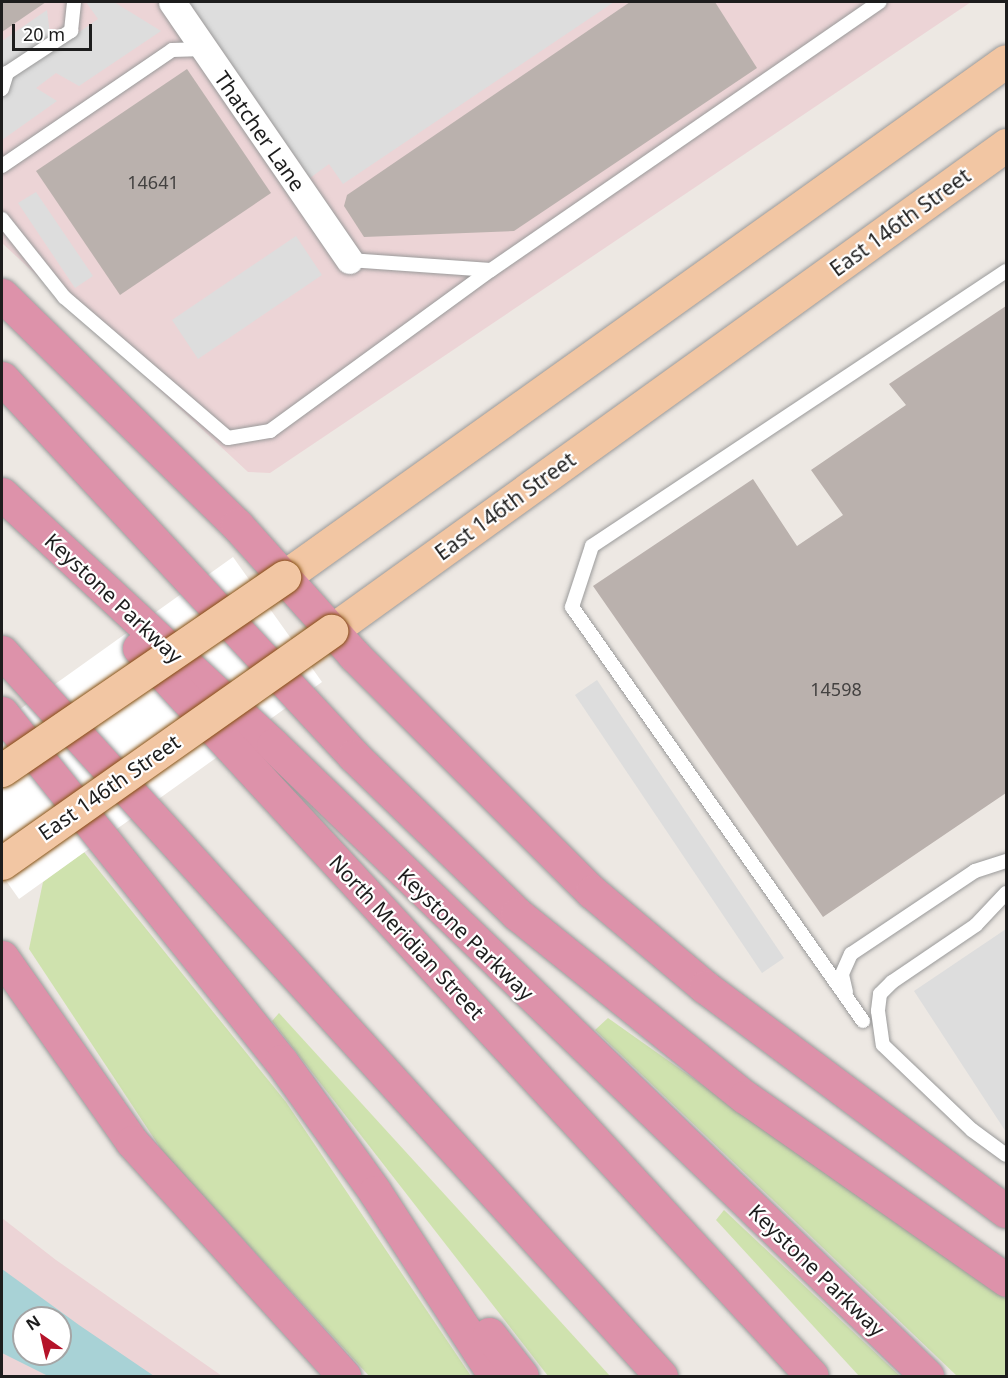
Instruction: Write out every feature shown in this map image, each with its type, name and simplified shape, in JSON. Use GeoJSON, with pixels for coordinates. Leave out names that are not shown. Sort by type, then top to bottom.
{"type":"FeatureCollection","features":[{"type":"Feature","properties":{"kind":"highway"},"geometry":{"type":"LineString","coordinates":[[2,295],[284,577],[331,631],[500,804],[630,925],[826,1080],[1006,1211]]}},
{"type":"Feature","properties":{"kind":"highway"},"geometry":{"type":"LineString","coordinates":[[2,378],[354,756],[518,914],[746,1097],[1006,1280]]}},
{"type":"Feature","properties":{"kind":"highway","name":"North Meridian Street"},"geometry":{"type":"LineString","coordinates":[[2,496],[812,1377]]}},
{"type":"Feature","properties":{"kind":"highway","name":"Keystone Parkway"},"geometry":{"type":"LineString","coordinates":[[2,496],[273,745],[927,1377]]}},
{"type":"Feature","properties":{"kind":"highway"},"geometry":{"type":"LineString","coordinates":[[2,652],[661,1377]]}},
{"type":"Feature","properties":{"kind":"highway"},"geometry":{"type":"LineString","coordinates":[[2,713],[280,1061],[375,1192],[522,1377]]}},
{"type":"Feature","properties":{"kind":"highway"},"geometry":{"type":"LineString","coordinates":[[2,957],[132,1142],[344,1377]]}},
{"type":"Feature","properties":{"kind":"highway"},"geometry":{"type":"LineString","coordinates":[[375,1192],[495,1377]]}},
{"type":"Feature","properties":{"kind":"main road"},"geometry":{"type":"LineString","coordinates":[[2,770],[284,577],[1006,61]]}},
{"type":"Feature","properties":{"kind":"main road","name":"East 146th Street"},"geometry":{"type":"LineString","coordinates":[[2,863],[331,631],[1006,145]]}},
{"type":"Feature","properties":{"kind":"street","name":"Thatcher Lane"},"geometry":{"type":"LineString","coordinates":[[172,2],[349,260]]}},
{"type":"Feature","properties":{"kind":"lane"},"geometry":{"type":"LineString","coordinates":[[2,89],[7,73],[71,31],[74,2]]}},
{"type":"Feature","properties":{"kind":"lane"},"geometry":{"type":"LineString","coordinates":[[2,219],[64,297],[228,438],[270,431],[491,270],[879,2]]}},
{"type":"Feature","properties":{"kind":"lane"},"geometry":{"type":"LineString","coordinates":[[2,166],[172,50],[204,49]]}},
{"type":"Feature","properties":{"kind":"lane"},"geometry":{"type":"LineString","coordinates":[[349,260],[491,270]]}},
{"type":"Feature","properties":{"kind":"lane"},"geometry":{"type":"LineString","coordinates":[[1006,271],[592,546],[572,607],[863,1021],[883,1045],[972,1130],[1006,1155]]}},
{"type":"Feature","properties":{"kind":"lane"},"geometry":{"type":"LineString","coordinates":[[863,1021],[845,992],[842,974],[851,954],[975,871],[1006,861]]}},
{"type":"Feature","properties":{"kind":"lane"},"geometry":{"type":"LineString","coordinates":[[883,1045],[880,994],[976,925],[1006,893]]}},
{"type":"Feature","properties":{"kind":"shaded area"},"geometry":{"type":"Polygon","coordinates":[[[2,2],[971,2],[270,473],[248,472],[2,243],[2,2]]]}},
{"type":"Feature","properties":{"kind":"shaded area"},"geometry":{"type":"Polygon","coordinates":[[[86,2],[114,2],[161,31],[79,86],[56,73],[36,88],[57,101],[2,140],[2,41],[47,10],[52,51],[98,19],[86,2]]]}},
{"type":"Feature","properties":{"kind":"shaded area"},"geometry":{"type":"Polygon","coordinates":[[[189,2],[614,2],[343,184],[329,164],[310,178],[189,2]]]}},
{"type":"Feature","properties":{"kind":"shaded area"},"geometry":{"type":"Polygon","coordinates":[[[36,192],[93,276],[75,288],[18,203],[36,192]]]}},
{"type":"Feature","properties":{"kind":"shaded area"},"geometry":{"type":"Polygon","coordinates":[[[296,236],[322,275],[198,359],[172,320],[296,236]]]}},
{"type":"Feature","properties":{"kind":"shaded area"},"geometry":{"type":"Polygon","coordinates":[[[597,680],[784,958],[762,973],[575,695],[597,680]]]}},
{"type":"Feature","properties":{"kind":"shaded area"},"geometry":{"type":"Polygon","coordinates":[[[1006,929],[1006,1132],[914,991],[1006,929]]]}},
{"type":"Feature","properties":{"kind":"shaded area"},"geometry":{"type":"Polygon","coordinates":[[[2,1218],[56,1260],[222,1376],[2,1376],[2,1218]]]}},
{"type":"Feature","properties":{"kind":"green space"},"geometry":{"type":"Polygon","coordinates":[[[84,852],[286,1102],[471,1376],[369,1376],[163,1152],[29,949],[43,882],[84,852]]]}},
{"type":"Feature","properties":{"kind":"green space"},"geometry":{"type":"Polygon","coordinates":[[[279,1013],[610,1376],[548,1376],[272,1021],[279,1013]]]}},
{"type":"Feature","properties":{"kind":"green space"},"geometry":{"type":"Polygon","coordinates":[[[608,1018],[1006,1299],[1006,1376],[957,1376],[595,1030],[608,1018]]]}},
{"type":"Feature","properties":{"kind":"green space"},"geometry":{"type":"Polygon","coordinates":[[[724,1210],[900,1376],[859,1376],[716,1220],[724,1210]]]}},
{"type":"Feature","properties":{"kind":"water"},"geometry":{"type":"Polygon","coordinates":[[[2,1269],[53,1306],[12,1306],[12,1358],[2,1353],[2,1269]]]}},
{"type":"Feature","properties":{"kind":"water"},"geometry":{"type":"Polygon","coordinates":[[[72,1320],[154,1376],[48,1376],[28,1366],[72,1366],[72,1320]]]}},
{"type":"Feature","properties":{"kind":"pier"},"geometry":{"type":"Polygon","coordinates":[[[233,557],[322,682],[19,899],[2,875],[2,722],[233,557]]]}},
{"type":"Feature","properties":{"kind":"building"},"geometry":{"type":"Polygon","coordinates":[[[2,2],[46,2],[2,32],[2,2]]]}},
{"type":"Feature","properties":{"kind":"building"},"geometry":{"type":"Polygon","coordinates":[[[630,2],[715,2],[757,68],[514,231],[364,237],[344,206],[347,195],[630,2]]]}},
{"type":"Feature","properties":{"kind":"building"},"geometry":{"type":"Polygon","coordinates":[[[187,69],[271,193],[120,295],[36,171],[187,69]]]}},
{"type":"Feature","properties":{"kind":"building"},"geometry":{"type":"Polygon","coordinates":[[[1006,306],[1006,793],[823,917],[593,586],[753,479],[797,546],[843,515],[811,470],[906,405],[889,384],[1006,306]]]}}]}
